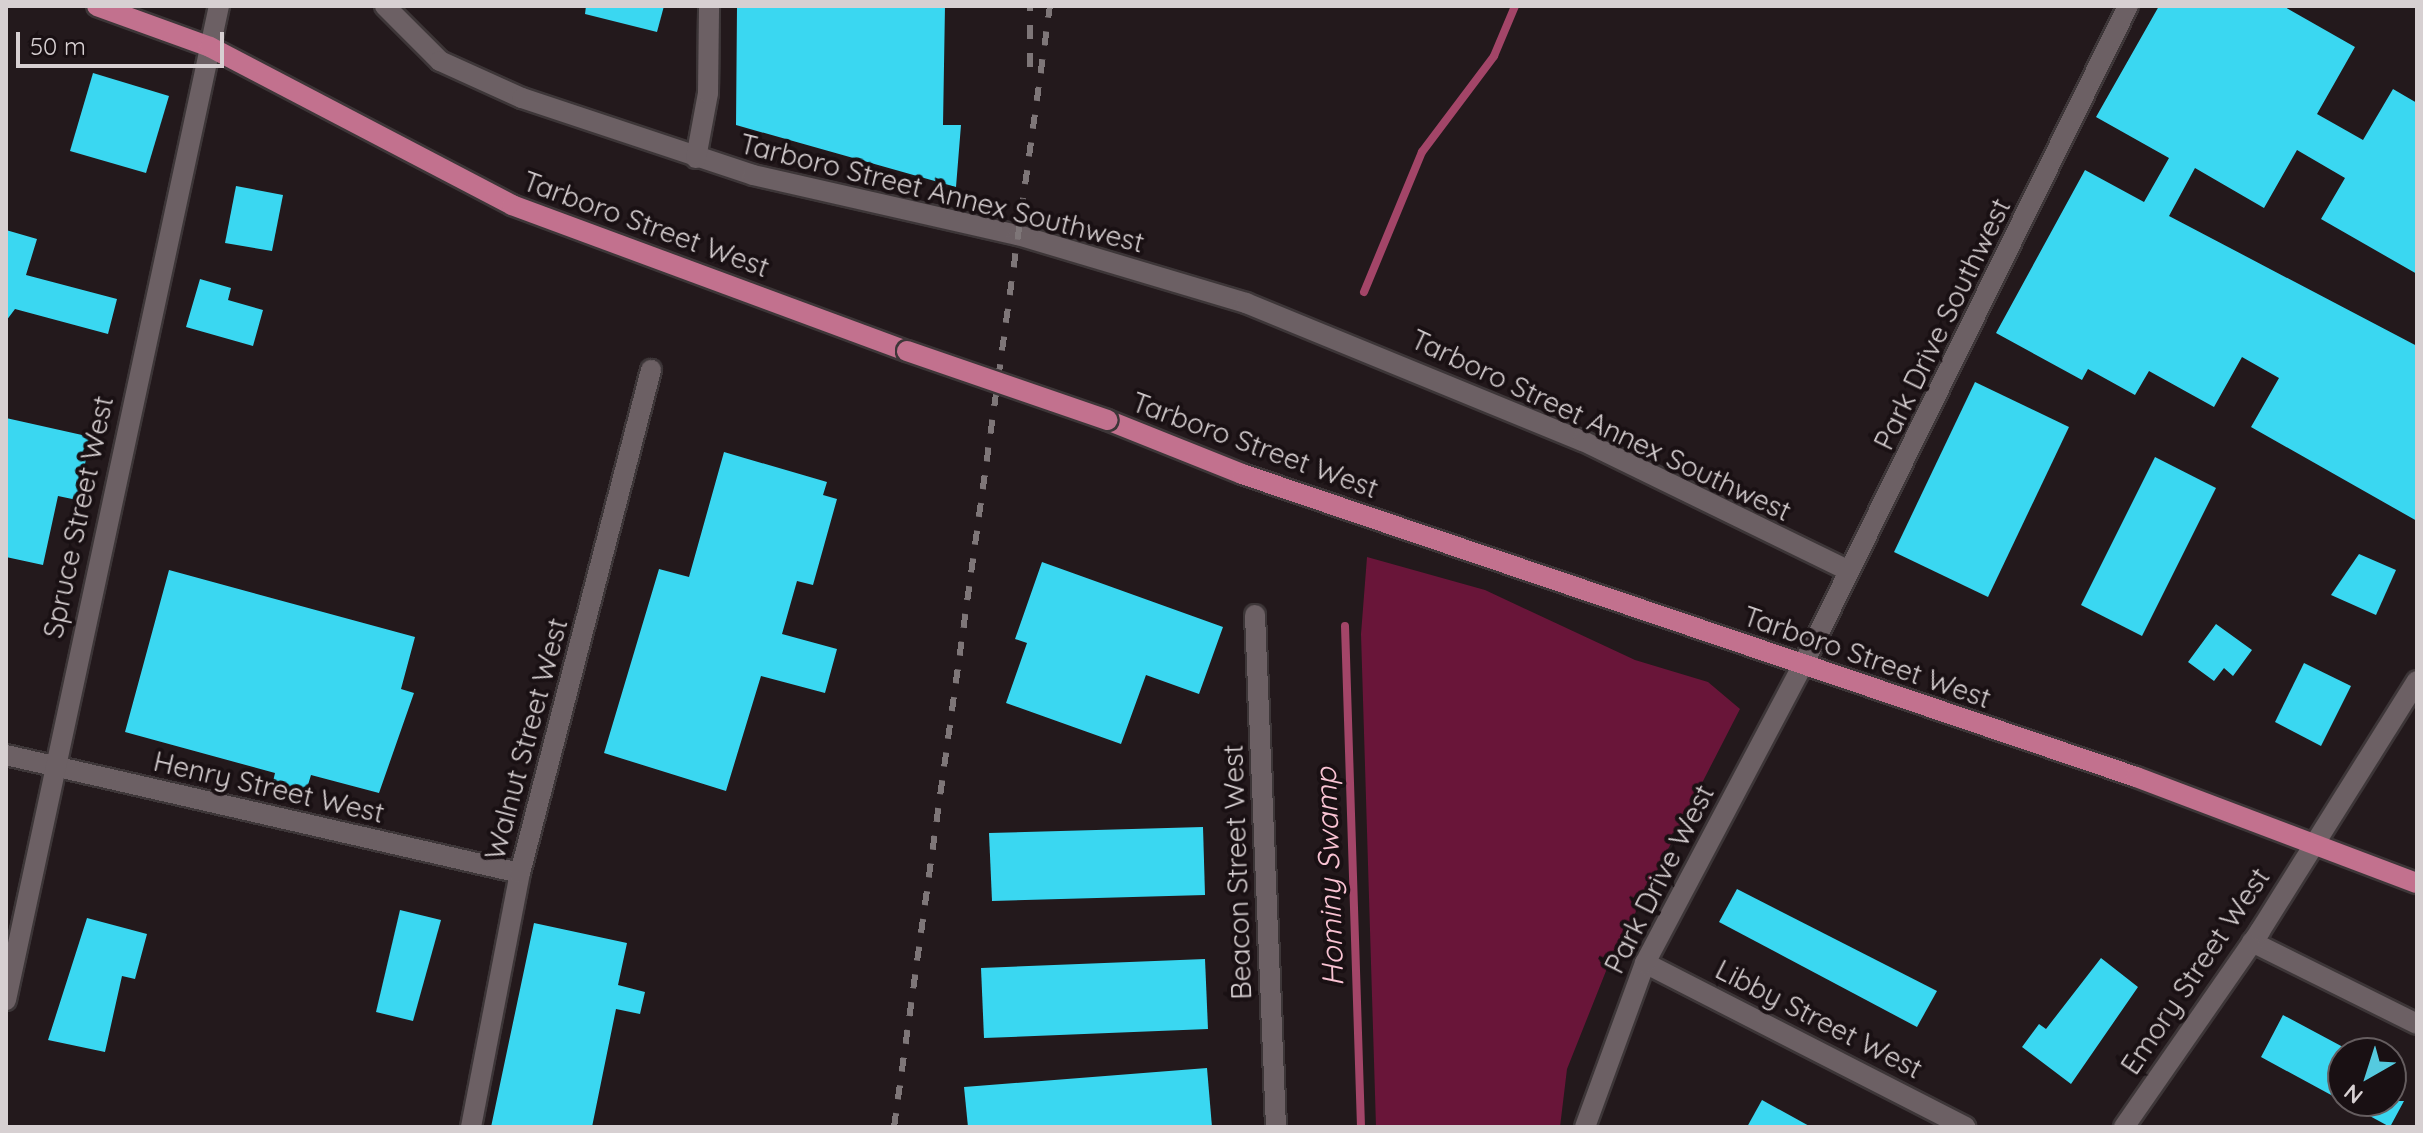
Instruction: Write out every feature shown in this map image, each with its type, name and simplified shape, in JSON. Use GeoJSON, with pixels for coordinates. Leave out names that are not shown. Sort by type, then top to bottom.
{"type":"FeatureCollection","features":[{"type":"Feature","properties":{"kind":"main road","name":"Tarboro Street West"},"geometry":{"type":"LineString","coordinates":[[97,6],[210,47],[512,205],[907,351],[1107,420],[1242,474],[1803,665],[2417,883]]}},
{"type":"Feature","properties":{"kind":"street","name":"Spruce Street West"},"geometry":{"type":"LineString","coordinates":[[6,1000],[219,6]]}},
{"type":"Feature","properties":{"kind":"street","name":"Tarboro Street Annex Southwest"},"geometry":{"type":"LineString","coordinates":[[385,6],[440,61],[696,158],[1018,235],[1246,303],[1583,441],[1849,571]]}},
{"type":"Feature","properties":{"kind":"street"},"geometry":{"type":"LineString","coordinates":[[696,158],[708,93],[709,6]]}},
{"type":"Feature","properties":{"kind":"street","name":"Park Drive Southwest"},"geometry":{"type":"LineString","coordinates":[[1803,665],[2128,6]]}},
{"type":"Feature","properties":{"kind":"street","name":"Walnut Street West"},"geometry":{"type":"LineString","coordinates":[[471,1127],[520,873],[651,370]]}},
{"type":"Feature","properties":{"kind":"street","name":"Beacon Street West"},"geometry":{"type":"LineString","coordinates":[[1255,615],[1276,1127]]}},
{"type":"Feature","properties":{"kind":"street","name":"Park Drive West"},"geometry":{"type":"LineString","coordinates":[[1585,1127],[1645,963],[1803,665]]}},
{"type":"Feature","properties":{"kind":"street","name":"Emory Street West"},"geometry":{"type":"LineString","coordinates":[[2124,1127],[2252,942],[2417,681]]}},
{"type":"Feature","properties":{"kind":"street","name":"Henry Street West"},"geometry":{"type":"LineString","coordinates":[[6,755],[520,873]]}},
{"type":"Feature","properties":{"kind":"street"},"geometry":{"type":"LineString","coordinates":[[2252,942],[2417,1024]]}},
{"type":"Feature","properties":{"kind":"street","name":"Libby Street West"},"geometry":{"type":"LineString","coordinates":[[1645,963],[1966,1127]]}},
{"type":"Feature","properties":{"kind":"shaded area"},"geometry":{"type":"Polygon","coordinates":[[[1367,557],[1485,590],[1635,660],[1708,682],[1740,709],[1608,966],[1567,1069],[1560,1127],[1376,1127],[1361,634],[1367,557]]]}},
{"type":"Feature","properties":{"kind":"building"},"geometry":{"type":"Polygon","coordinates":[[[586,6],[664,6],[657,32],[585,14],[586,6]]]}},
{"type":"Feature","properties":{"kind":"building"},"geometry":{"type":"Polygon","coordinates":[[[737,6],[945,6],[943,125],[961,125],[956,187],[736,125],[737,6]]]}},
{"type":"Feature","properties":{"kind":"building"},"geometry":{"type":"Polygon","coordinates":[[[2159,6],[2283,6],[2355,47],[2317,114],[2363,140],[2393,89],[2417,103],[2417,274],[2321,219],[2345,178],[2297,150],[2264,208],[2195,168],[2169,216],[2417,346],[2417,521],[2251,427],[2279,378],[2242,357],[2214,407],[2149,371],[2135,395],[2088,369],[2082,380],[1996,333],[2085,170],[2144,202],[2169,158],[2096,117],[2159,6]]]}},
{"type":"Feature","properties":{"kind":"building"},"geometry":{"type":"Polygon","coordinates":[[[93,73],[169,96],[146,173],[70,151],[93,73]]]}},
{"type":"Feature","properties":{"kind":"building"},"geometry":{"type":"Polygon","coordinates":[[[236,186],[283,195],[272,251],[225,243],[236,186]]]}},
{"type":"Feature","properties":{"kind":"building"},"geometry":{"type":"Polygon","coordinates":[[[6,230],[37,239],[26,275],[117,299],[108,334],[15,309],[6,321],[6,230]]]}},
{"type":"Feature","properties":{"kind":"building"},"geometry":{"type":"Polygon","coordinates":[[[200,279],[231,288],[228,300],[263,310],[253,346],[186,327],[200,279]]]}},
{"type":"Feature","properties":{"kind":"building"},"geometry":{"type":"Polygon","coordinates":[[[1975,382],[2069,427],[1988,597],[1894,552],[1975,382]]]}},
{"type":"Feature","properties":{"kind":"building"},"geometry":{"type":"Polygon","coordinates":[[[6,418],[91,437],[77,500],[58,496],[43,565],[6,557],[6,418]]]}},
{"type":"Feature","properties":{"kind":"building"},"geometry":{"type":"Polygon","coordinates":[[[724,452],[827,482],[823,495],[837,499],[813,585],[797,581],[782,634],[837,649],[825,693],[761,676],[726,791],[604,753],[659,569],[689,577],[724,452]]]}},
{"type":"Feature","properties":{"kind":"building"},"geometry":{"type":"Polygon","coordinates":[[[2155,457],[2216,488],[2142,636],[2081,605],[2155,457]]]}},
{"type":"Feature","properties":{"kind":"building"},"geometry":{"type":"Polygon","coordinates":[[[2359,554],[2396,570],[2376,615],[2331,595],[2359,554]]]}},
{"type":"Feature","properties":{"kind":"building"},"geometry":{"type":"Polygon","coordinates":[[[1042,562],[1223,627],[1199,694],[1146,675],[1121,744],[1006,703],[1027,643],[1015,639],[1042,562]]]}},
{"type":"Feature","properties":{"kind":"building"},"geometry":{"type":"Polygon","coordinates":[[[169,570],[415,637],[401,689],[414,693],[379,793],[311,775],[304,798],[271,790],[275,773],[125,732],[169,570]]]}},
{"type":"Feature","properties":{"kind":"building"},"geometry":{"type":"Polygon","coordinates":[[[2216,624],[2252,650],[2233,676],[2224,668],[2214,681],[2188,662],[2216,624]]]}},
{"type":"Feature","properties":{"kind":"building"},"geometry":{"type":"Polygon","coordinates":[[[2304,663],[2351,686],[2321,746],[2275,722],[2304,663]]]}},
{"type":"Feature","properties":{"kind":"building"},"geometry":{"type":"Polygon","coordinates":[[[1203,827],[1205,895],[992,901],[989,833],[1203,827]]]}},
{"type":"Feature","properties":{"kind":"building"},"geometry":{"type":"Polygon","coordinates":[[[1737,889],[1937,991],[1917,1027],[1719,922],[1737,889]]]}},
{"type":"Feature","properties":{"kind":"building"},"geometry":{"type":"Polygon","coordinates":[[[400,910],[441,920],[413,1021],[376,1012],[400,910]]]}},
{"type":"Feature","properties":{"kind":"building"},"geometry":{"type":"Polygon","coordinates":[[[87,918],[147,934],[135,979],[122,976],[105,1052],[48,1040],[87,918]]]}},
{"type":"Feature","properties":{"kind":"building"},"geometry":{"type":"Polygon","coordinates":[[[534,923],[627,943],[618,985],[645,992],[640,1014],[616,1009],[592,1127],[491,1127],[534,923]]]}},
{"type":"Feature","properties":{"kind":"building"},"geometry":{"type":"Polygon","coordinates":[[[2101,958],[2138,987],[2071,1084],[2022,1047],[2039,1024],[2046,1029],[2101,958]]]}},
{"type":"Feature","properties":{"kind":"building"},"geometry":{"type":"Polygon","coordinates":[[[1205,959],[1208,1029],[984,1038],[981,968],[1205,959]]]}},
{"type":"Feature","properties":{"kind":"building"},"geometry":{"type":"Polygon","coordinates":[[[2283,1015],[2327,1038],[2327,1093],[2261,1057],[2283,1015]]]}},
{"type":"Feature","properties":{"kind":"building"},"geometry":{"type":"Polygon","coordinates":[[[1207,1068],[1212,1127],[968,1127],[964,1087],[1207,1068]]]}},
{"type":"Feature","properties":{"kind":"building"},"geometry":{"type":"Polygon","coordinates":[[[1762,1100],[1811,1127],[1747,1127],[1762,1100]]]}},
{"type":"Feature","properties":{"kind":"building"},"geometry":{"type":"Polygon","coordinates":[[[2372,1117],[2395,1117],[2390,1127],[2372,1117]]]}},
{"type":"Feature","properties":{"kind":"waterway","name":"Hominy Swamp"},"geometry":{"type":"LineString","coordinates":[[1364,292],[1422,152],[1494,56],[1515,6]]}},
{"type":"Feature","properties":{"kind":"waterway","name":"Hominy Swamp"},"geometry":{"type":"LineString","coordinates":[[1345,626],[1361,1127]]}},
{"type":"Feature","properties":{"kind":"railway"},"geometry":{"type":"LineString","coordinates":[[1030,6],[1030,67]]}},
{"type":"Feature","properties":{"kind":"railway"},"geometry":{"type":"LineString","coordinates":[[894,1127],[1050,6]]}}]}
